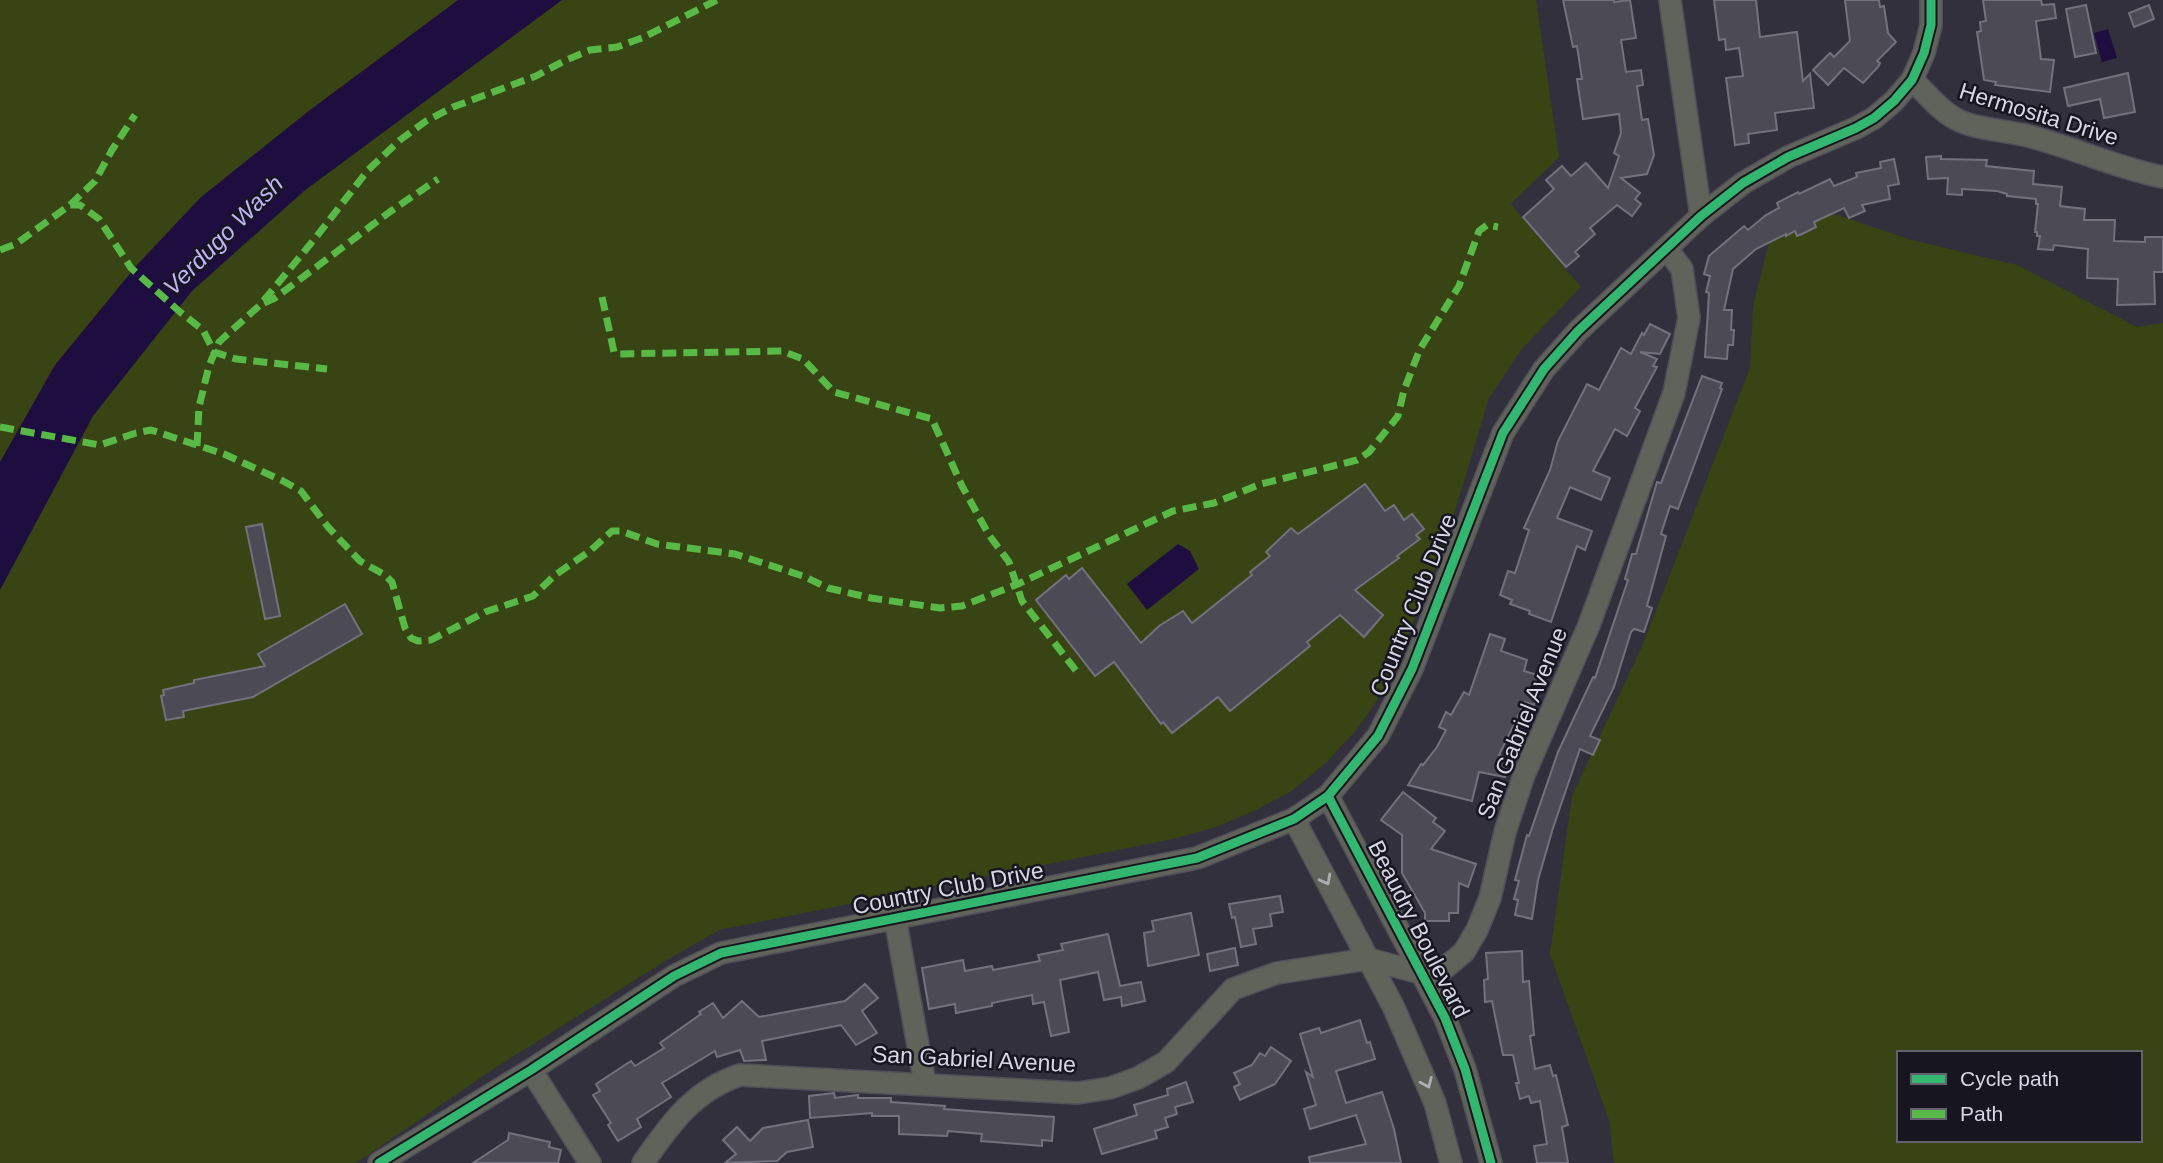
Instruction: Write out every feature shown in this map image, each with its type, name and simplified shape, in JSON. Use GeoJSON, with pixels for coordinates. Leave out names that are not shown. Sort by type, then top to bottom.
{"type":"FeatureCollection","features":[{"type":"Feature","properties":{"kind":"street"},"geometry":{"type":"LineString","coordinates":[[1670,0],[1701,216]]}},
{"type":"Feature","properties":{"kind":"street","name":"Country Club Drive"},"geometry":{"type":"LineString","coordinates":[[379,1163],[531,1070],[674,976],[721,953],[1197,858],[1294,820],[1328,796],[1378,736],[1412,669],[1503,433],[1544,369],[1578,331],[1701,216],[1743,183],[1788,157],[1874,118],[1894,101],[1912,80],[1924,53],[1931,25],[1931,0]]}},
{"type":"Feature","properties":{"kind":"street","name":"Hermosita Drive"},"geometry":{"type":"LineString","coordinates":[[1912,80],[1927,93],[1938,108],[1959,121],[2026,135],[2133,171],[2163,177]]}},
{"type":"Feature","properties":{"kind":"street","name":"San Gabriel Avenue"},"geometry":{"type":"LineString","coordinates":[[643,1163],[694,1099],[720,1082],[740,1075],[1078,1093],[1110,1088],[1139,1078],[1166,1062],[1233,989],[1277,973],[1368,959],[1421,973],[1446,967],[1464,953],[1490,898],[1505,832],[1524,775],[1588,625],[1674,393],[1689,318],[1682,269],[1667,249]]}},
{"type":"Feature","properties":{"kind":"street","name":"Beaudry Boulevard"},"geometry":{"type":"LineString","coordinates":[[1328,796],[1445,1018],[1465,1069],[1491,1163]]}},
{"type":"Feature","properties":{"kind":"street"},"geometry":{"type":"LineString","coordinates":[[1294,820],[1394,1008],[1435,1103],[1451,1163]]}},
{"type":"Feature","properties":{"kind":"street"},"geometry":{"type":"LineString","coordinates":[[895,918],[925,1084]]}},
{"type":"Feature","properties":{"kind":"street"},"geometry":{"type":"LineString","coordinates":[[531,1070],[590,1163]]}},
{"type":"Feature","properties":{"kind":"green space"},"geometry":{"type":"Polygon","coordinates":[[[0,0],[1536,0],[1559,157],[1511,204],[1581,287],[1520,351],[1489,398],[1446,541],[1396,664],[1378,699],[1358,728],[1326,763],[1292,791],[1216,827],[1173,839],[719,930],[495,1068],[356,1163],[0,1163],[0,0]]]}},
{"type":"Feature","properties":{"kind":"green space"},"geometry":{"type":"Polygon","coordinates":[[[1817,208],[1908,239],[2017,265],[2137,327],[2163,323],[2163,1163],[1614,1163],[1609,1120],[1550,954],[1572,796],[1643,644],[1750,368],[1753,307],[1770,239],[1817,208]]]}},
{"type":"Feature","properties":{"kind":"water","name":"Verdugo Wash"},"geometry":{"type":"Polygon","coordinates":[[[458,0],[562,0],[304,191],[192,291],[93,416],[0,590],[0,462],[55,365],[137,265],[200,198],[306,113],[458,0]]]}},
{"type":"Feature","properties":{"kind":"water"},"geometry":{"type":"Polygon","coordinates":[[[2108,29],[2117,58],[2102,62],[2094,33],[2108,29]]]}},
{"type":"Feature","properties":{"kind":"water"},"geometry":{"type":"Polygon","coordinates":[[[1178,544],[1190,551],[1199,569],[1147,610],[1127,584],[1178,544]]]}},
{"type":"Feature","properties":{"kind":"building"},"geometry":{"type":"Polygon","coordinates":[[[1563,0],[1630,0],[1636,38],[1621,40],[1626,72],[1641,70],[1643,85],[1637,86],[1642,120],[1648,119],[1654,155],[1647,174],[1621,178],[1640,193],[1635,199],[1641,204],[1632,216],[1617,205],[1590,228],[1595,234],[1575,252],[1579,256],[1566,267],[1523,217],[1554,189],[1546,180],[1562,166],[1571,176],[1586,163],[1608,188],[1619,156],[1614,153],[1621,133],[1619,114],[1583,119],[1577,79],[1582,79],[1577,46],[1573,47],[1563,0]]]}},
{"type":"Feature","properties":{"kind":"building"},"geometry":{"type":"Polygon","coordinates":[[[1714,0],[1756,0],[1760,37],[1797,32],[1803,81],[1810,74],[1814,108],[1775,113],[1777,130],[1748,134],[1749,143],[1735,145],[1726,78],[1743,76],[1739,48],[1726,50],[1725,39],[1719,40],[1714,0]]]}},
{"type":"Feature","properties":{"kind":"building"},"geometry":{"type":"Polygon","coordinates":[[[1845,0],[1879,0],[1880,7],[1884,6],[1888,33],[1896,42],[1877,61],[1880,63],[1878,67],[1863,83],[1844,68],[1828,85],[1813,70],[1830,53],[1834,57],[1850,41],[1845,0]]]}},
{"type":"Feature","properties":{"kind":"building"},"geometry":{"type":"Polygon","coordinates":[[[1983,0],[2041,0],[2042,5],[2054,4],[2056,18],[2036,21],[2041,59],[2054,60],[2050,92],[1995,85],[1996,82],[1984,80],[1977,32],[1981,31],[1980,22],[1986,21],[1983,0]]]}},
{"type":"Feature","properties":{"kind":"building"},"geometry":{"type":"Polygon","coordinates":[[[2086,5],[2096,53],[2075,57],[2066,9],[2086,5]]]}},
{"type":"Feature","properties":{"kind":"building"},"geometry":{"type":"Polygon","coordinates":[[[2149,5],[2154,19],[2134,27],[2129,13],[2149,5]]]}},
{"type":"Feature","properties":{"kind":"building"},"geometry":{"type":"Polygon","coordinates":[[[2128,73],[2135,112],[2104,118],[2100,99],[2068,106],[2064,88],[2128,73]]]}},
{"type":"Feature","properties":{"kind":"building"},"geometry":{"type":"Polygon","coordinates":[[[1941,156],[1941,159],[1987,160],[1986,166],[2034,171],[2033,184],[2062,187],[2060,206],[2085,209],[2084,220],[2115,220],[2114,241],[2145,242],[2145,237],[2163,237],[2163,272],[2154,272],[2155,304],[2117,305],[2118,279],[2087,278],[2088,249],[2054,245],[2053,250],[2038,249],[2040,236],[2035,232],[2038,204],[2036,199],[2007,196],[1997,191],[1962,189],[1962,195],[1947,194],[1948,178],[1928,179],[1926,157],[1941,156]]]}},
{"type":"Feature","properties":{"kind":"building"},"geometry":{"type":"Polygon","coordinates":[[[1894,159],[1899,184],[1888,186],[1890,199],[1862,205],[1865,211],[1849,218],[1844,208],[1814,222],[1816,227],[1802,234],[1797,236],[1795,231],[1756,249],[1733,269],[1724,310],[1732,310],[1733,345],[1728,345],[1727,359],[1705,357],[1709,293],[1706,292],[1710,276],[1704,274],[1709,256],[1744,226],[1748,230],[1779,208],[1777,203],[1830,179],[1834,186],[1857,177],[1856,173],[1881,168],[1880,162],[1894,159]]]}},
{"type":"Feature","properties":{"kind":"building"},"geometry":{"type":"Polygon","coordinates":[[[1650,324],[1670,334],[1660,354],[1640,352],[1657,359],[1653,366],[1657,367],[1635,408],[1640,411],[1627,436],[1615,429],[1593,471],[1610,478],[1601,500],[1570,487],[1557,518],[1592,531],[1585,550],[1577,546],[1551,622],[1529,614],[1530,611],[1510,604],[1512,600],[1500,595],[1508,571],[1515,573],[1529,530],[1524,528],[1550,470],[1558,441],[1587,384],[1599,390],[1621,348],[1631,354],[1650,324]]]}},
{"type":"Feature","properties":{"kind":"building"},"geometry":{"type":"Polygon","coordinates":[[[1702,376],[1722,383],[1722,389],[1678,509],[1670,506],[1661,534],[1666,536],[1647,606],[1652,608],[1644,632],[1634,629],[1631,632],[1614,687],[1590,736],[1600,740],[1593,755],[1580,749],[1538,880],[1532,919],[1515,915],[1518,900],[1514,899],[1519,881],[1515,880],[1527,835],[1529,836],[1558,752],[1593,677],[1595,678],[1628,580],[1625,579],[1632,554],[1636,554],[1657,482],[1661,483],[1702,376]]]}},
{"type":"Feature","properties":{"kind":"building"},"geometry":{"type":"Polygon","coordinates":[[[1365,484],[1385,511],[1394,505],[1404,520],[1412,514],[1424,529],[1416,535],[1420,539],[1397,556],[1399,558],[1355,590],[1383,615],[1364,637],[1340,615],[1307,642],[1310,646],[1230,711],[1218,697],[1172,733],[1163,722],[1161,724],[1114,662],[1095,676],[1036,600],[1066,575],[1069,579],[1082,568],[1141,643],[1159,626],[1183,611],[1192,623],[1252,575],[1250,572],[1270,556],[1266,552],[1291,528],[1298,534],[1365,484]]]}},
{"type":"Feature","properties":{"kind":"building"},"geometry":{"type":"Polygon","coordinates":[[[262,524],[280,616],[265,619],[246,527],[262,524]]]}},
{"type":"Feature","properties":{"kind":"building"},"geometry":{"type":"Polygon","coordinates":[[[345,604],[362,634],[253,697],[183,711],[184,717],[166,720],[161,696],[164,695],[163,690],[194,683],[194,680],[265,666],[258,654],[345,604]]]}},
{"type":"Feature","properties":{"kind":"building"},"geometry":{"type":"Polygon","coordinates":[[[1490,634],[1505,639],[1501,651],[1527,660],[1524,671],[1544,677],[1534,705],[1525,702],[1499,755],[1510,758],[1505,777],[1479,772],[1472,801],[1408,785],[1421,764],[1423,765],[1437,747],[1446,730],[1439,727],[1446,712],[1451,715],[1464,692],[1469,695],[1490,634]]]}},
{"type":"Feature","properties":{"kind":"building"},"geometry":{"type":"Polygon","coordinates":[[[1403,792],[1436,818],[1433,822],[1445,831],[1431,849],[1476,864],[1468,887],[1459,883],[1458,913],[1449,913],[1449,921],[1425,921],[1425,913],[1402,873],[1402,835],[1381,820],[1403,792]]]}},
{"type":"Feature","properties":{"kind":"building"},"geometry":{"type":"Polygon","coordinates":[[[1280,896],[1283,912],[1270,914],[1272,926],[1253,929],[1256,944],[1241,947],[1235,917],[1232,918],[1229,904],[1280,896]]]}},
{"type":"Feature","properties":{"kind":"building"},"geometry":{"type":"Polygon","coordinates":[[[1191,913],[1199,955],[1148,966],[1144,933],[1154,931],[1152,921],[1191,913]]]}},
{"type":"Feature","properties":{"kind":"building"},"geometry":{"type":"Polygon","coordinates":[[[1108,934],[1120,986],[1141,982],[1145,1001],[1122,1006],[1121,997],[1104,1000],[1098,972],[1060,980],[1069,1032],[1051,1036],[1044,1002],[1033,1004],[1032,995],[956,1013],[955,1004],[929,1009],[922,968],[963,960],[965,971],[992,966],[993,970],[1040,961],[1038,955],[1063,950],[1061,944],[1108,934]]]}},
{"type":"Feature","properties":{"kind":"building"},"geometry":{"type":"Polygon","coordinates":[[[1235,948],[1238,965],[1210,971],[1207,954],[1235,948]]]}},
{"type":"Feature","properties":{"kind":"building"},"geometry":{"type":"Polygon","coordinates":[[[1522,951],[1523,982],[1529,981],[1534,1035],[1530,1036],[1535,1069],[1550,1065],[1553,1076],[1556,1075],[1568,1125],[1562,1127],[1568,1163],[1537,1163],[1534,1146],[1547,1144],[1540,1101],[1531,1103],[1529,1096],[1520,1099],[1513,1055],[1503,1055],[1492,1001],[1485,1002],[1484,980],[1488,979],[1486,953],[1522,951]]]}},
{"type":"Feature","properties":{"kind":"building"},"geometry":{"type":"Polygon","coordinates":[[[865,984],[878,998],[862,1011],[877,1033],[856,1045],[841,1025],[762,1041],[766,1060],[744,1061],[740,1050],[717,1057],[715,1051],[662,1083],[671,1097],[637,1119],[641,1127],[618,1141],[608,1125],[611,1123],[593,1095],[600,1091],[596,1084],[631,1061],[635,1066],[664,1048],[660,1043],[713,1003],[723,1018],[742,1001],[759,1017],[845,1001],[865,984]]]}},
{"type":"Feature","properties":{"kind":"building"},"geometry":{"type":"Polygon","coordinates":[[[1360,1020],[1375,1059],[1336,1071],[1346,1103],[1382,1092],[1401,1163],[1310,1163],[1309,1157],[1366,1144],[1356,1115],[1310,1129],[1304,1109],[1316,1105],[1306,1072],[1313,1077],[1300,1034],[1319,1028],[1321,1033],[1360,1020]]]}},
{"type":"Feature","properties":{"kind":"building"},"geometry":{"type":"Polygon","coordinates":[[[1271,1047],[1291,1061],[1275,1084],[1240,1100],[1234,1087],[1240,1084],[1234,1073],[1252,1065],[1260,1053],[1265,1056],[1271,1047]]]}},
{"type":"Feature","properties":{"kind":"building"},"geometry":{"type":"Polygon","coordinates":[[[1186,1082],[1193,1102],[1175,1107],[1177,1114],[1165,1118],[1168,1127],[1155,1131],[1157,1138],[1102,1154],[1094,1129],[1137,1115],[1134,1105],[1168,1095],[1167,1089],[1186,1082]]]}},
{"type":"Feature","properties":{"kind":"building"},"geometry":{"type":"Polygon","coordinates":[[[834,1093],[835,1098],[858,1095],[858,1098],[891,1098],[891,1102],[945,1106],[944,1109],[1054,1117],[1052,1141],[1042,1140],[1042,1146],[981,1141],[982,1134],[948,1131],[947,1136],[899,1134],[899,1116],[872,1116],[872,1113],[810,1118],[809,1096],[834,1093]]]}},
{"type":"Feature","properties":{"kind":"building"},"geometry":{"type":"Polygon","coordinates":[[[808,1120],[813,1147],[787,1152],[777,1161],[725,1163],[736,1154],[723,1140],[737,1127],[750,1141],[763,1128],[808,1120]]]}},
{"type":"Feature","properties":{"kind":"building"},"geometry":{"type":"Polygon","coordinates":[[[509,1133],[550,1142],[549,1147],[561,1150],[558,1163],[473,1163],[508,1140],[509,1133]]]}},
{"type":"Feature","properties":{"kind":"marked path"},"geometry":{"type":"LineString","coordinates":[[197,446],[199,407],[209,366],[219,342],[260,305],[368,170],[400,140],[426,121],[453,107],[536,76],[590,50],[617,47],[642,38],[717,0]]}},
{"type":"Feature","properties":{"kind":"marked path"},"geometry":{"type":"LineString","coordinates":[[70,205],[95,181],[135,115]]}},
{"type":"Feature","properties":{"kind":"marked path"},"geometry":{"type":"LineString","coordinates":[[264,303],[275,298],[438,179]]}},
{"type":"Feature","properties":{"kind":"marked path"},"geometry":{"type":"LineString","coordinates":[[0,250],[16,244],[70,205],[80,205],[99,219],[131,268],[203,330],[214,352],[236,359],[327,369]]}},
{"type":"Feature","properties":{"kind":"marked path"},"geometry":{"type":"LineString","coordinates":[[0,427],[100,445],[151,430],[224,454],[283,481],[301,491],[328,527],[360,561],[392,582],[405,628],[411,638],[418,641],[431,640],[485,612],[533,596],[555,575],[590,551],[612,531],[621,531],[657,544],[735,554],[803,576],[828,588],[871,598],[940,608],[962,606],[1018,584],[1173,511],[1214,503],[1261,484],[1357,460],[1369,452],[1398,416],[1404,390],[1420,349],[1459,286],[1479,231],[1487,225],[1498,227]]}},
{"type":"Feature","properties":{"kind":"marked path"},"geometry":{"type":"LineString","coordinates":[[602,297],[614,352],[619,354],[782,351],[803,359],[834,392],[932,419],[962,486],[989,535],[1009,562],[1022,601],[1077,672]]}},
{"type":"Feature","properties":{"kind":"cycle path"},"geometry":{"type":"LineString","coordinates":[[379,1163],[531,1070],[674,976],[721,953],[1197,858],[1294,819],[1328,796],[1378,736],[1412,669],[1503,433],[1544,369],[1578,331],[1701,216],[1743,183],[1788,157],[1856,128],[1874,118],[1894,101],[1912,80],[1924,53],[1931,25],[1931,0]]}},
{"type":"Feature","properties":{"kind":"cycle path"},"geometry":{"type":"LineString","coordinates":[[1328,796],[1445,1018],[1465,1069],[1491,1163]]}}]}
